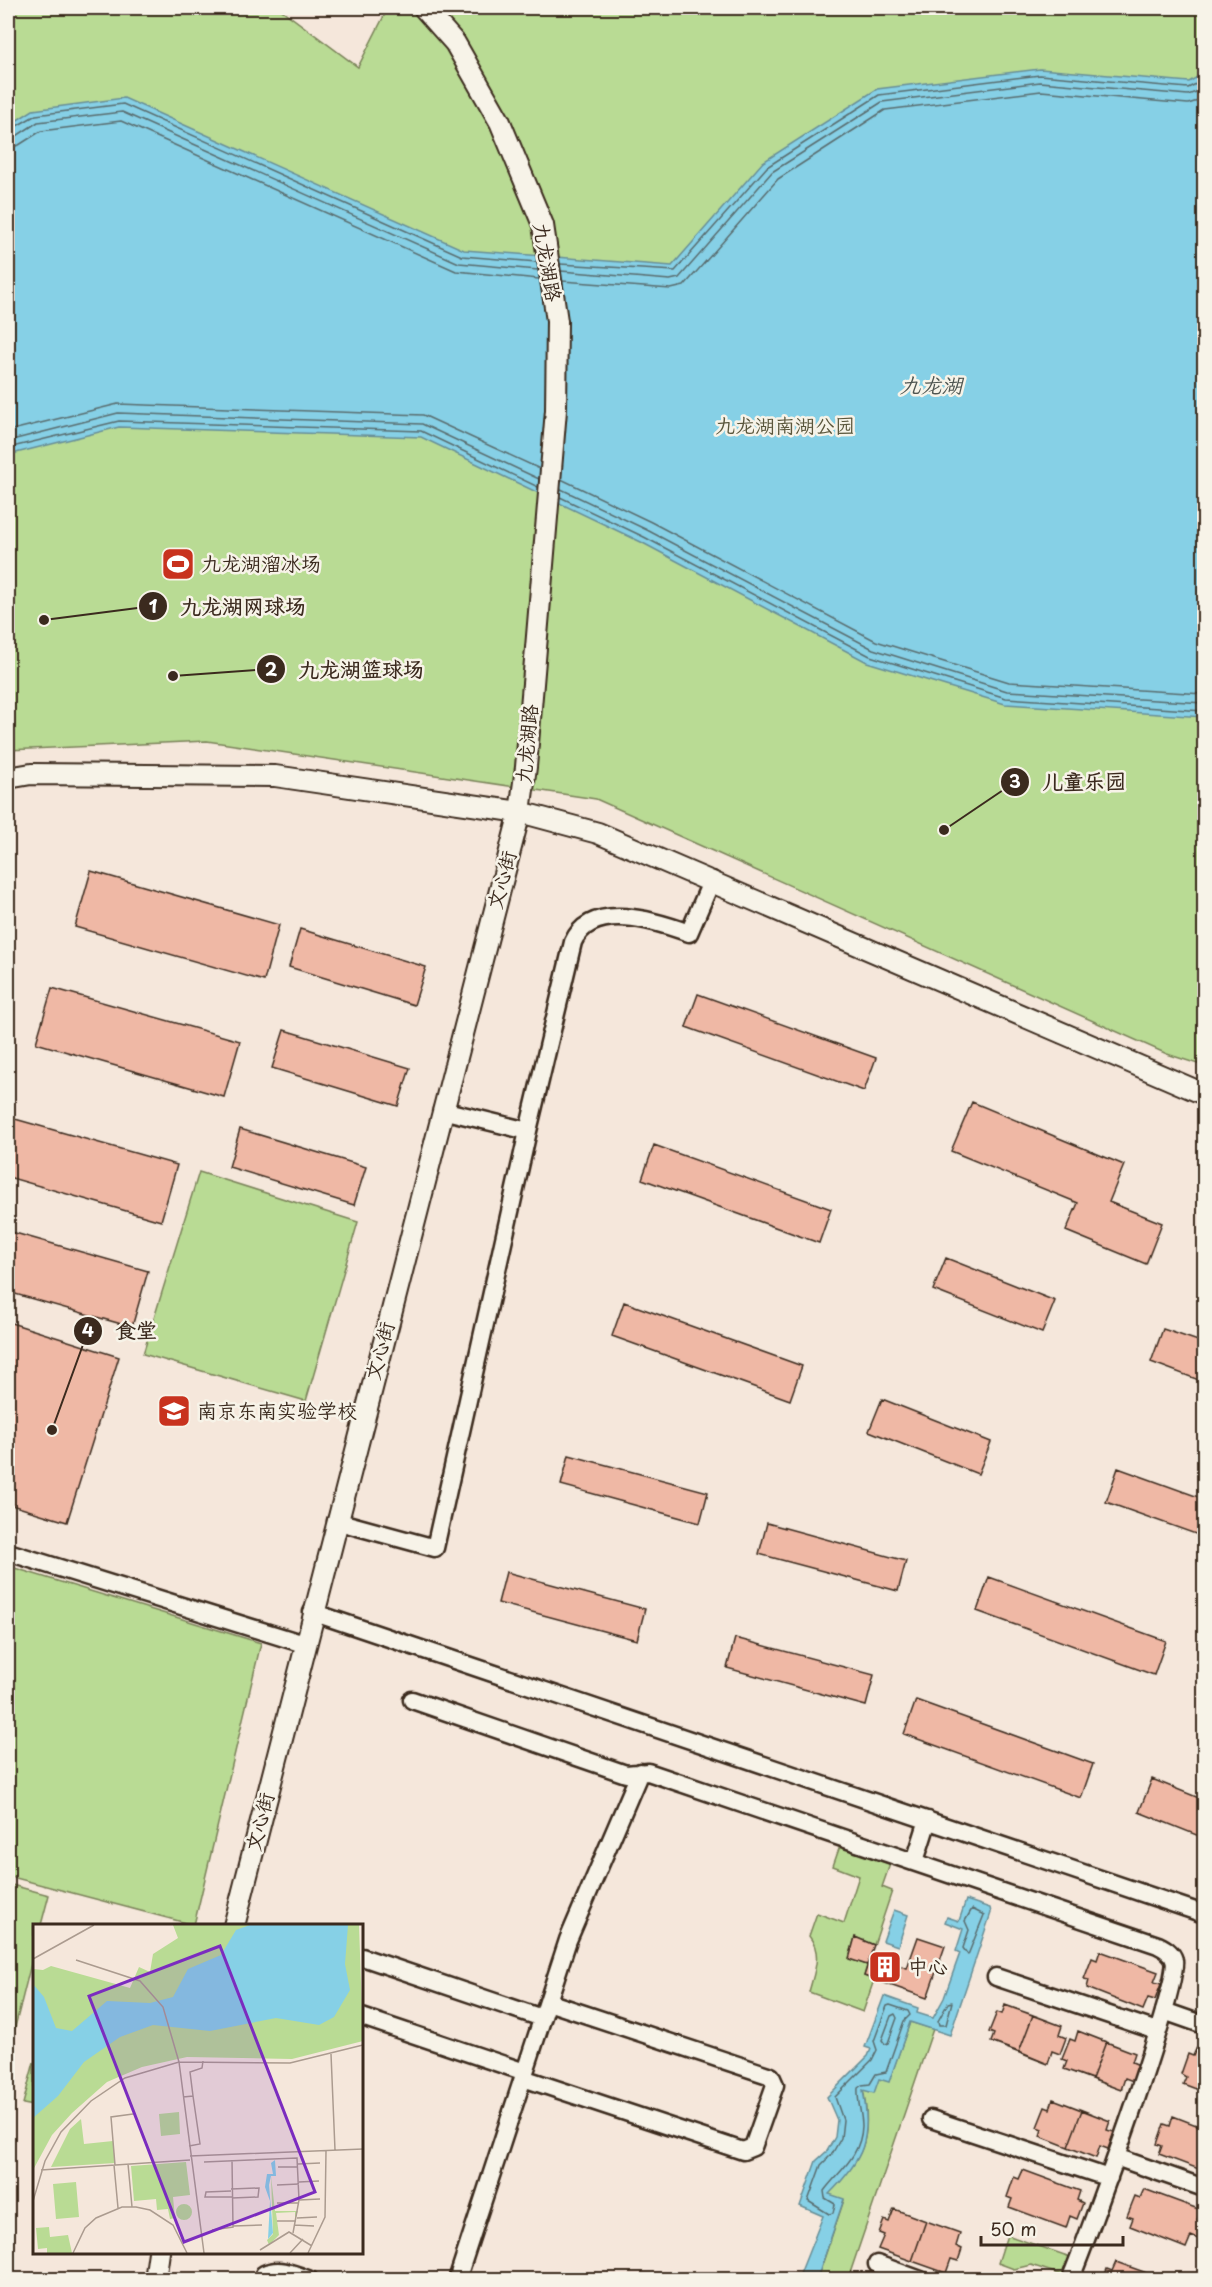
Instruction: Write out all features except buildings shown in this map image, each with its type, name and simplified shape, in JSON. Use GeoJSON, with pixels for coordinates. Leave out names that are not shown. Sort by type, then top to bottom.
{"type":"FeatureCollection","features":[{"type":"Feature","properties":{"kind":"street","name":"九龙湖路"},"geometry":{"type":"LineString","coordinates":[[424,8],[455,43],[500,122],[543,225],[557,321],[556,410],[526,767],[520,812]]}},
{"type":"Feature","properties":{"kind":"street"},"geometry":{"type":"LineString","coordinates":[[8,778],[31,774],[275,776],[520,812],[598,833],[712,880],[869,951],[1204,1094]]}},
{"type":"Feature","properties":{"kind":"street","name":"文心街"},"geometry":{"type":"LineString","coordinates":[[234,1924],[312,1612],[520,812]]}},
{"type":"Feature","properties":{"kind":"street"},"geometry":{"type":"LineString","coordinates":[[336,1521],[435,1548],[528,1131],[573,942],[579,929],[602,918],[629,917],[689,933],[712,880]]}},
{"type":"Feature","properties":{"kind":"street"},"geometry":{"type":"LineString","coordinates":[[442,1110],[528,1131]]}},
{"type":"Feature","properties":{"kind":"street"},"geometry":{"type":"LineString","coordinates":[[8,1552],[304,1644]]}},
{"type":"Feature","properties":{"kind":"street"},"geometry":{"type":"LineString","coordinates":[[312,1612],[1204,1914]]}},
{"type":"Feature","properties":{"kind":"street"},"geometry":{"type":"LineString","coordinates":[[412,1700],[626,1774],[648,1772],[1158,1944],[1168,1951],[1175,1960],[1175,1972],[1164,2011],[1109,2178],[1070,2280]]}},
{"type":"Feature","properties":{"kind":"street"},"geometry":{"type":"LineString","coordinates":[[457,2280],[568,1940],[640,1772]]}},
{"type":"Feature","properties":{"kind":"street"},"geometry":{"type":"LineString","coordinates":[[915,1861],[928,1820]]}},
{"type":"Feature","properties":{"kind":"street"},"geometry":{"type":"LineString","coordinates":[[363,1957],[771,2076],[775,2085],[753,2146],[743,2151],[363,2017]]}},
{"type":"Feature","properties":{"kind":"street"},"geometry":{"type":"LineString","coordinates":[[996,1977],[1157,2031]]}},
{"type":"Feature","properties":{"kind":"street"},"geometry":{"type":"LineString","coordinates":[[1164,2011],[1204,2025]]}},
{"type":"Feature","properties":{"kind":"street"},"geometry":{"type":"LineString","coordinates":[[931,2119],[1109,2178]]}},
{"type":"Feature","properties":{"kind":"street"},"geometry":{"type":"LineString","coordinates":[[1116,2157],[1204,2188]]}},
{"type":"Feature","properties":{"kind":"street"},"geometry":{"type":"LineString","coordinates":[[155,2280],[159,2254]]}},
{"type":"Feature","properties":{"kind":"street"},"geometry":{"type":"LineString","coordinates":[[877,2264],[921,2280]]}},
{"type":"Feature","properties":{"kind":"street"},"geometry":{"type":"LineString","coordinates":[[264,2274],[273,2270],[286,2271],[310,2280]]}},
{"type":"Feature","properties":{"kind":"green space","name":"九龙湖南湖公园"},"geometry":{"type":"Polygon","coordinates":[[[8,8],[279,8],[358,67],[385,14],[392,8],[1204,8],[1204,1066],[1167,1054],[596,799],[207,741],[8,750],[8,8]]]}},
{"type":"Feature","properties":{"kind":"green space"},"geometry":{"type":"Polygon","coordinates":[[[199,1172],[358,1222],[306,1401],[143,1354],[199,1172]]]}},
{"type":"Feature","properties":{"kind":"green space"},"geometry":{"type":"Polygon","coordinates":[[[8,1566],[261,1643],[194,1924],[8,1876],[8,1566]]]}},
{"type":"Feature","properties":{"kind":"green space"},"geometry":{"type":"Polygon","coordinates":[[[840,1846],[890,1864],[882,1887],[892,1891],[874,1945],[855,1937],[849,1958],[867,1965],[864,1976],[874,1980],[863,2012],[809,1992],[815,1970],[816,1950],[809,1936],[817,1913],[844,1923],[859,1876],[833,1866],[840,1846]]]}},
{"type":"Feature","properties":{"kind":"green space"},"geometry":{"type":"Polygon","coordinates":[[[8,1884],[49,1895],[41,1924],[33,1924],[33,1956],[8,2055],[8,1884]]]}},
{"type":"Feature","properties":{"kind":"green space"},"geometry":{"type":"Polygon","coordinates":[[[910,2022],[933,2029],[848,2279],[817,2280],[844,2200],[828,2194],[850,2170],[866,2135],[867,2121],[863,2089],[879,2079],[889,2081],[910,2022]]]}},
{"type":"Feature","properties":{"kind":"green space"},"geometry":{"type":"Polygon","coordinates":[[[33,2066],[33,2106],[23,2104],[33,2066]]]}},
{"type":"Feature","properties":{"kind":"green space"},"geometry":{"type":"Polygon","coordinates":[[[1007,2235],[1079,2260],[1071,2278],[1031,2265],[1014,2269],[998,2263],[1007,2235]]]}},
{"type":"Feature","properties":{"kind":"water","name":"九龙湖"},"geometry":{"type":"Polygon","coordinates":[[[1040,69],[1189,82],[1204,73],[1204,717],[1005,704],[867,662],[641,542],[421,437],[119,427],[8,455],[8,126],[33,110],[124,98],[464,250],[672,266],[763,162],[877,89],[1040,69]]]}},
{"type":"Feature","properties":{"kind":"water"},"geometry":{"type":"Polygon","coordinates":[[[966,1900],[990,1908],[991,1913],[950,2035],[910,2022],[889,2082],[879,2079],[874,2093],[863,2090],[866,2107],[865,2135],[858,2159],[829,2194],[844,2199],[817,2279],[798,2279],[823,2216],[800,2206],[816,2161],[827,2151],[835,2137],[837,2120],[827,2097],[868,2056],[871,2049],[865,2047],[884,1996],[918,2008],[917,2013],[933,2018],[944,1998],[960,1953],[956,1951],[963,1929],[945,1922],[947,1917],[959,1921],[966,1900]]]}},
{"type":"Feature","properties":{"kind":"water"},"geometry":{"type":"Polygon","coordinates":[[[894,1910],[908,1915],[898,1946],[883,1941],[894,1910]]]}},
{"type":"Feature","properties":{"kind":"place","name":"九龙湖溜冰场"},"geometry":{"type":"Point","coordinates":[178,564]}},
{"type":"Feature","properties":{"kind":"place","name":"九龙湖网球场"},"geometry":{"type":"Point","coordinates":[44,620]}},
{"type":"Feature","properties":{"kind":"place","name":"九龙湖篮球场"},"geometry":{"type":"Point","coordinates":[173,676]}},
{"type":"Feature","properties":{"kind":"place","name":"儿童乐园"},"geometry":{"type":"Point","coordinates":[944,830]}},
{"type":"Feature","properties":{"kind":"place","name":"南京东南实验学校"},"geometry":{"type":"Point","coordinates":[174,1411]}},
{"type":"Feature","properties":{"kind":"place","name":"食堂"},"geometry":{"type":"Point","coordinates":[52,1430]}},
{"type":"Feature","properties":{"kind":"place","name":"中心"},"geometry":{"type":"Point","coordinates":[885,1967]}}]}
